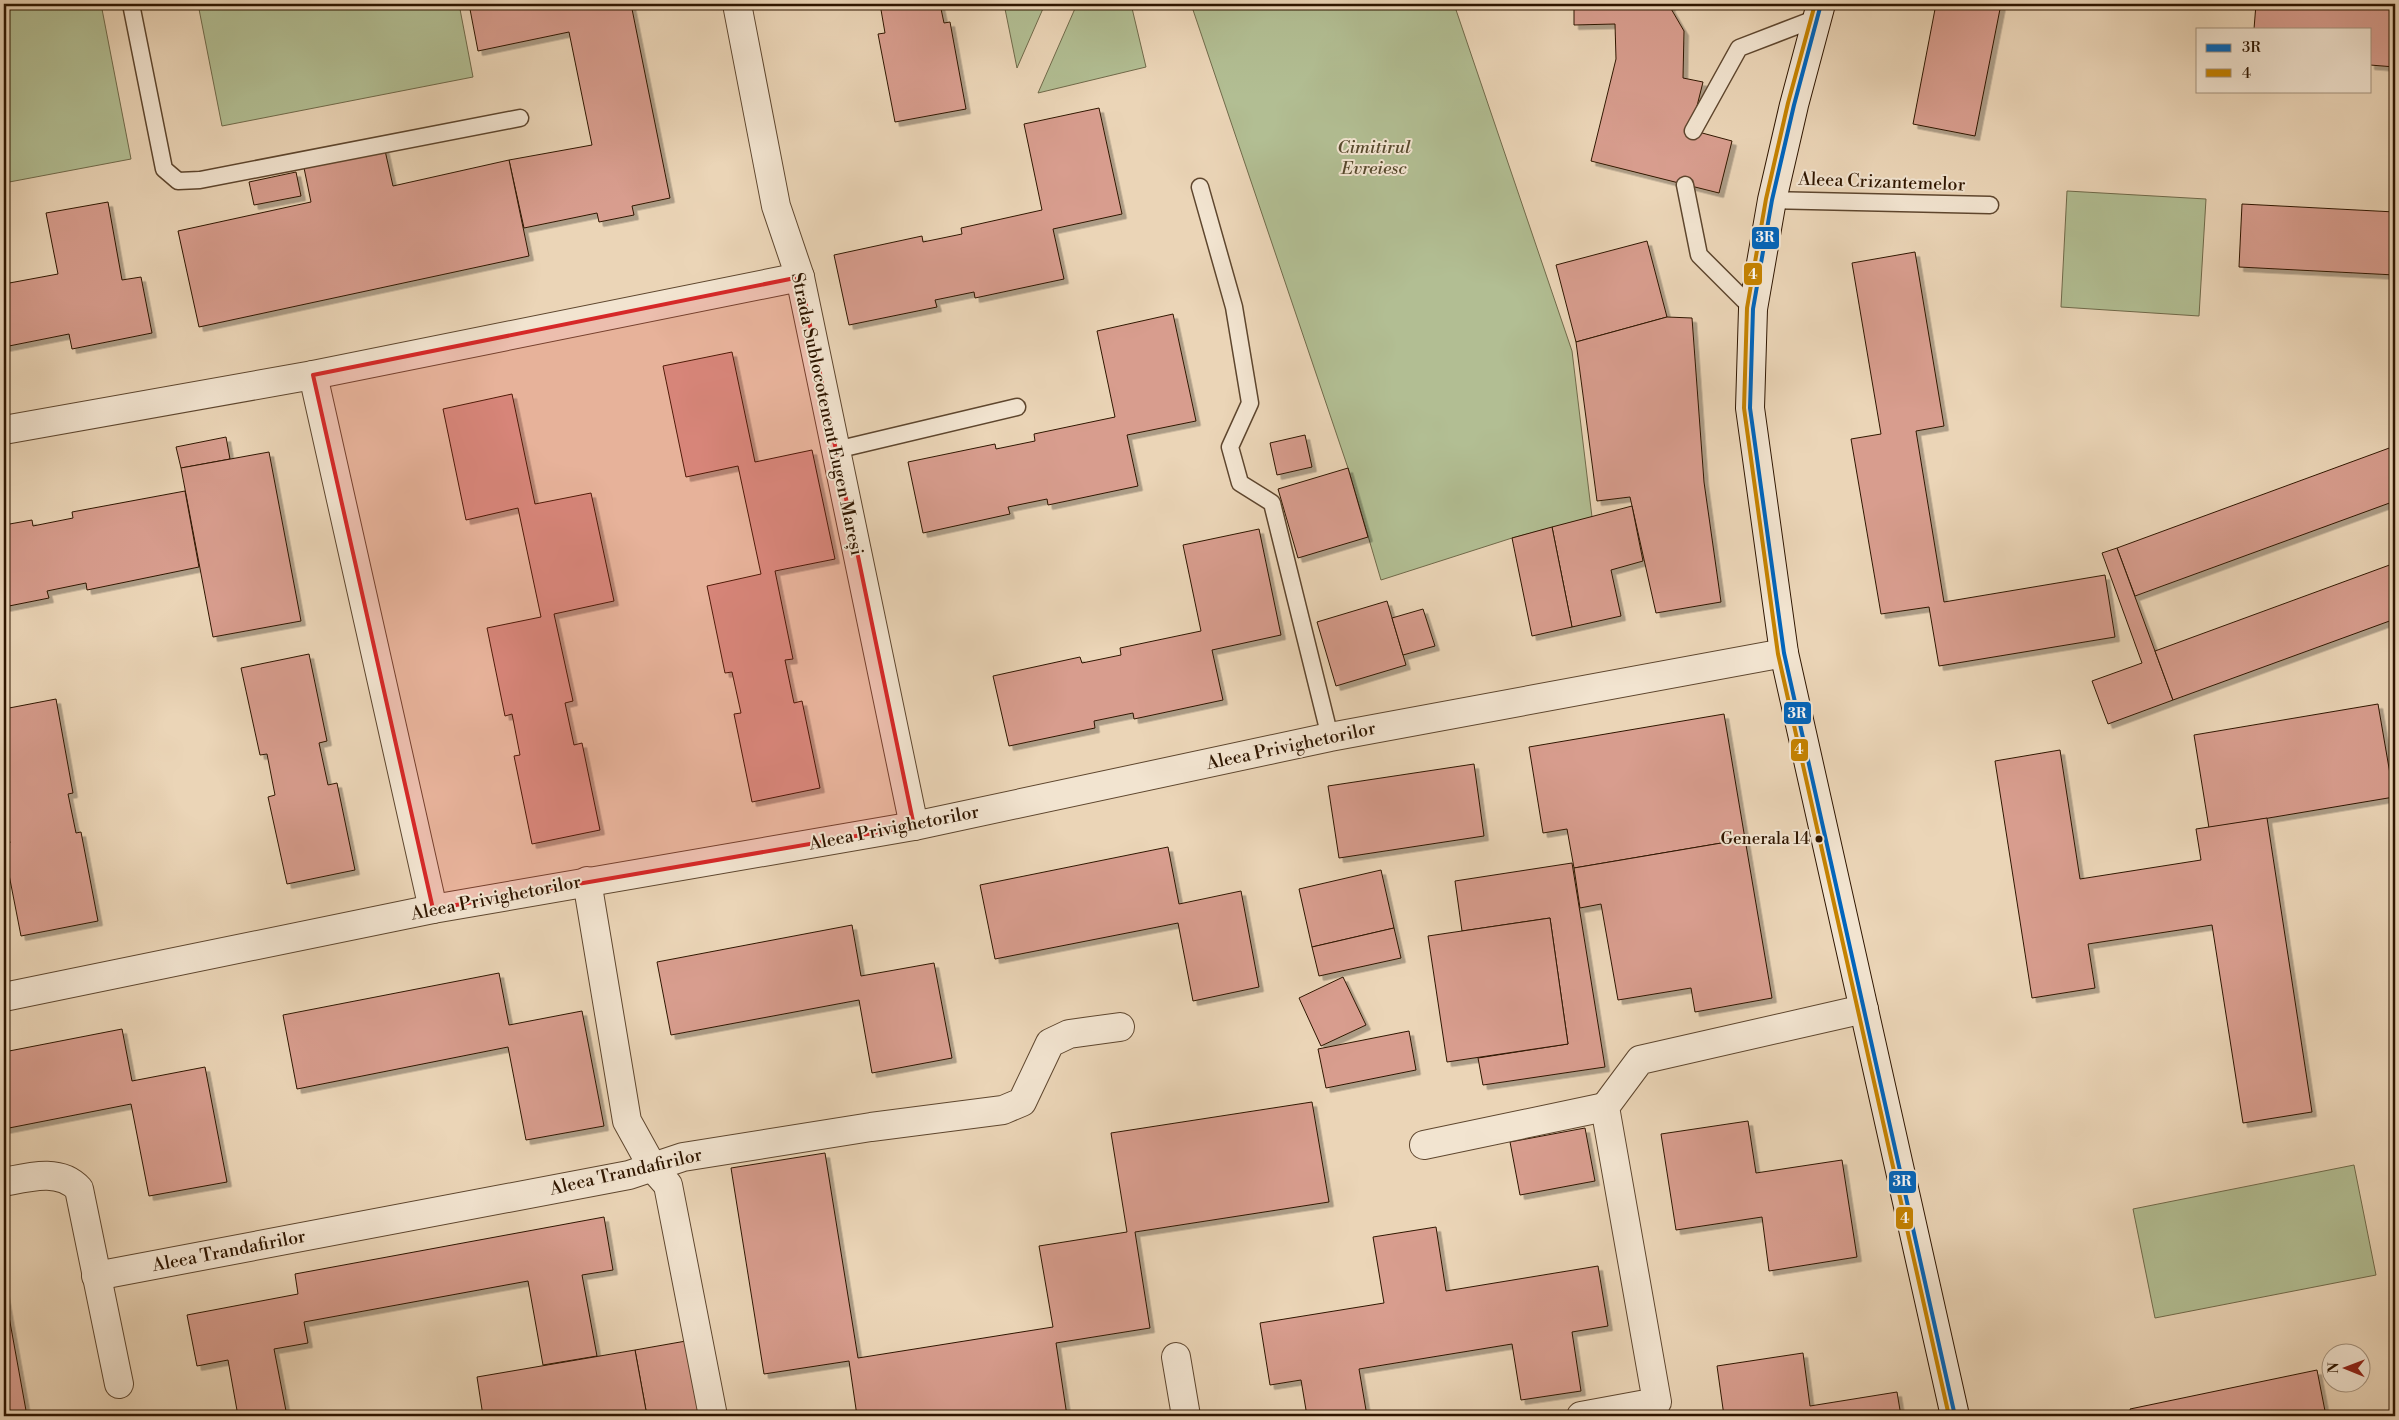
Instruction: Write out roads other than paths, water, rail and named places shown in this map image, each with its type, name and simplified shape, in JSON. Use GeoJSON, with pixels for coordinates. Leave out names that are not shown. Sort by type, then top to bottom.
{"type":"FeatureCollection","features":[{"type":"Feature","properties":{"kind":"street","name":"Strada Sublocotenent Eugen Mareși"},"geometry":{"type":"LineString","coordinates":[[737,4],[776,206],[800,277],[914,826]]}},
{"type":"Feature","properties":{"kind":"street"},"geometry":{"type":"LineString","coordinates":[[1819,11],[1794,105],[1772,200],[1753,309],[1750,408],[1784,653],[1954,1416]]}},
{"type":"Feature","properties":{"kind":"street"},"geometry":{"type":"LineString","coordinates":[[4,430],[313,375],[800,277]]}},
{"type":"Feature","properties":{"kind":"street"},"geometry":{"type":"LineString","coordinates":[[313,375],[433,909]]}},
{"type":"Feature","properties":{"kind":"street","name":"Aleea Privighetorilor"},"geometry":{"type":"LineString","coordinates":[[4,997],[433,909],[914,826],[1330,737],[1784,653]]}},
{"type":"Feature","properties":{"kind":"street"},"geometry":{"type":"LineString","coordinates":[[586,882],[626,1121],[653,1168],[668,1185],[713,1416]]}},
{"type":"Feature","properties":{"kind":"street"},"geometry":{"type":"LineString","coordinates":[[1424,1145],[1605,1107],[1640,1060],[1864,1009]]}},
{"type":"Feature","properties":{"kind":"street","name":"Aleea Trandafirilor"},"geometry":{"type":"LineString","coordinates":[[96,1276],[629,1175],[683,1157],[872,1127],[1003,1110],[1022,1102],[1050,1044],[1068,1034],[1120,1027]]}},
{"type":"Feature","properties":{"kind":"street"},"geometry":{"type":"LineString","coordinates":[[1581,1416],[1657,1402],[1605,1107]]}},
{"type":"Feature","properties":{"kind":"street"},"geometry":{"type":"LineString","coordinates":[[4,1182],[32,1177],[59,1176],[72,1182],[79,1189],[118,1384]]}},
{"type":"Feature","properties":{"kind":"street"},"geometry":{"type":"LineString","coordinates":[[1176,1357],[1186,1416]]}},
{"type":"Feature","properties":{"kind":"lane"},"geometry":{"type":"LineString","coordinates":[[131,4],[164,169],[178,181],[200,180],[520,118]]}},
{"type":"Feature","properties":{"kind":"lane"},"geometry":{"type":"LineString","coordinates":[[1693,131],[1739,48],[1819,11]]}},
{"type":"Feature","properties":{"kind":"lane"},"geometry":{"type":"LineString","coordinates":[[1685,185],[1699,255],[1753,309]]}},
{"type":"Feature","properties":{"kind":"lane"},"geometry":{"type":"LineString","coordinates":[[1200,187],[1234,307],[1250,403],[1230,447],[1240,483],[1272,503],[1330,737]]}},
{"type":"Feature","properties":{"kind":"lane","name":"Aleea Crizantemelor"},"geometry":{"type":"LineString","coordinates":[[1772,200],[1990,205]]}},
{"type":"Feature","properties":{"kind":"lane"},"geometry":{"type":"LineString","coordinates":[[836,450],[1017,407]]}},
{"type":"Feature","properties":{"kind":"place","name":"Generala 14"},"geometry":{"type":"Point","coordinates":[1819,839]}},
{"type":"Feature","properties":{"kind":"park label","name":"Cimitirul Evreiesc"},"geometry":{"type":"Point","coordinates":[1374,157]}}]}
